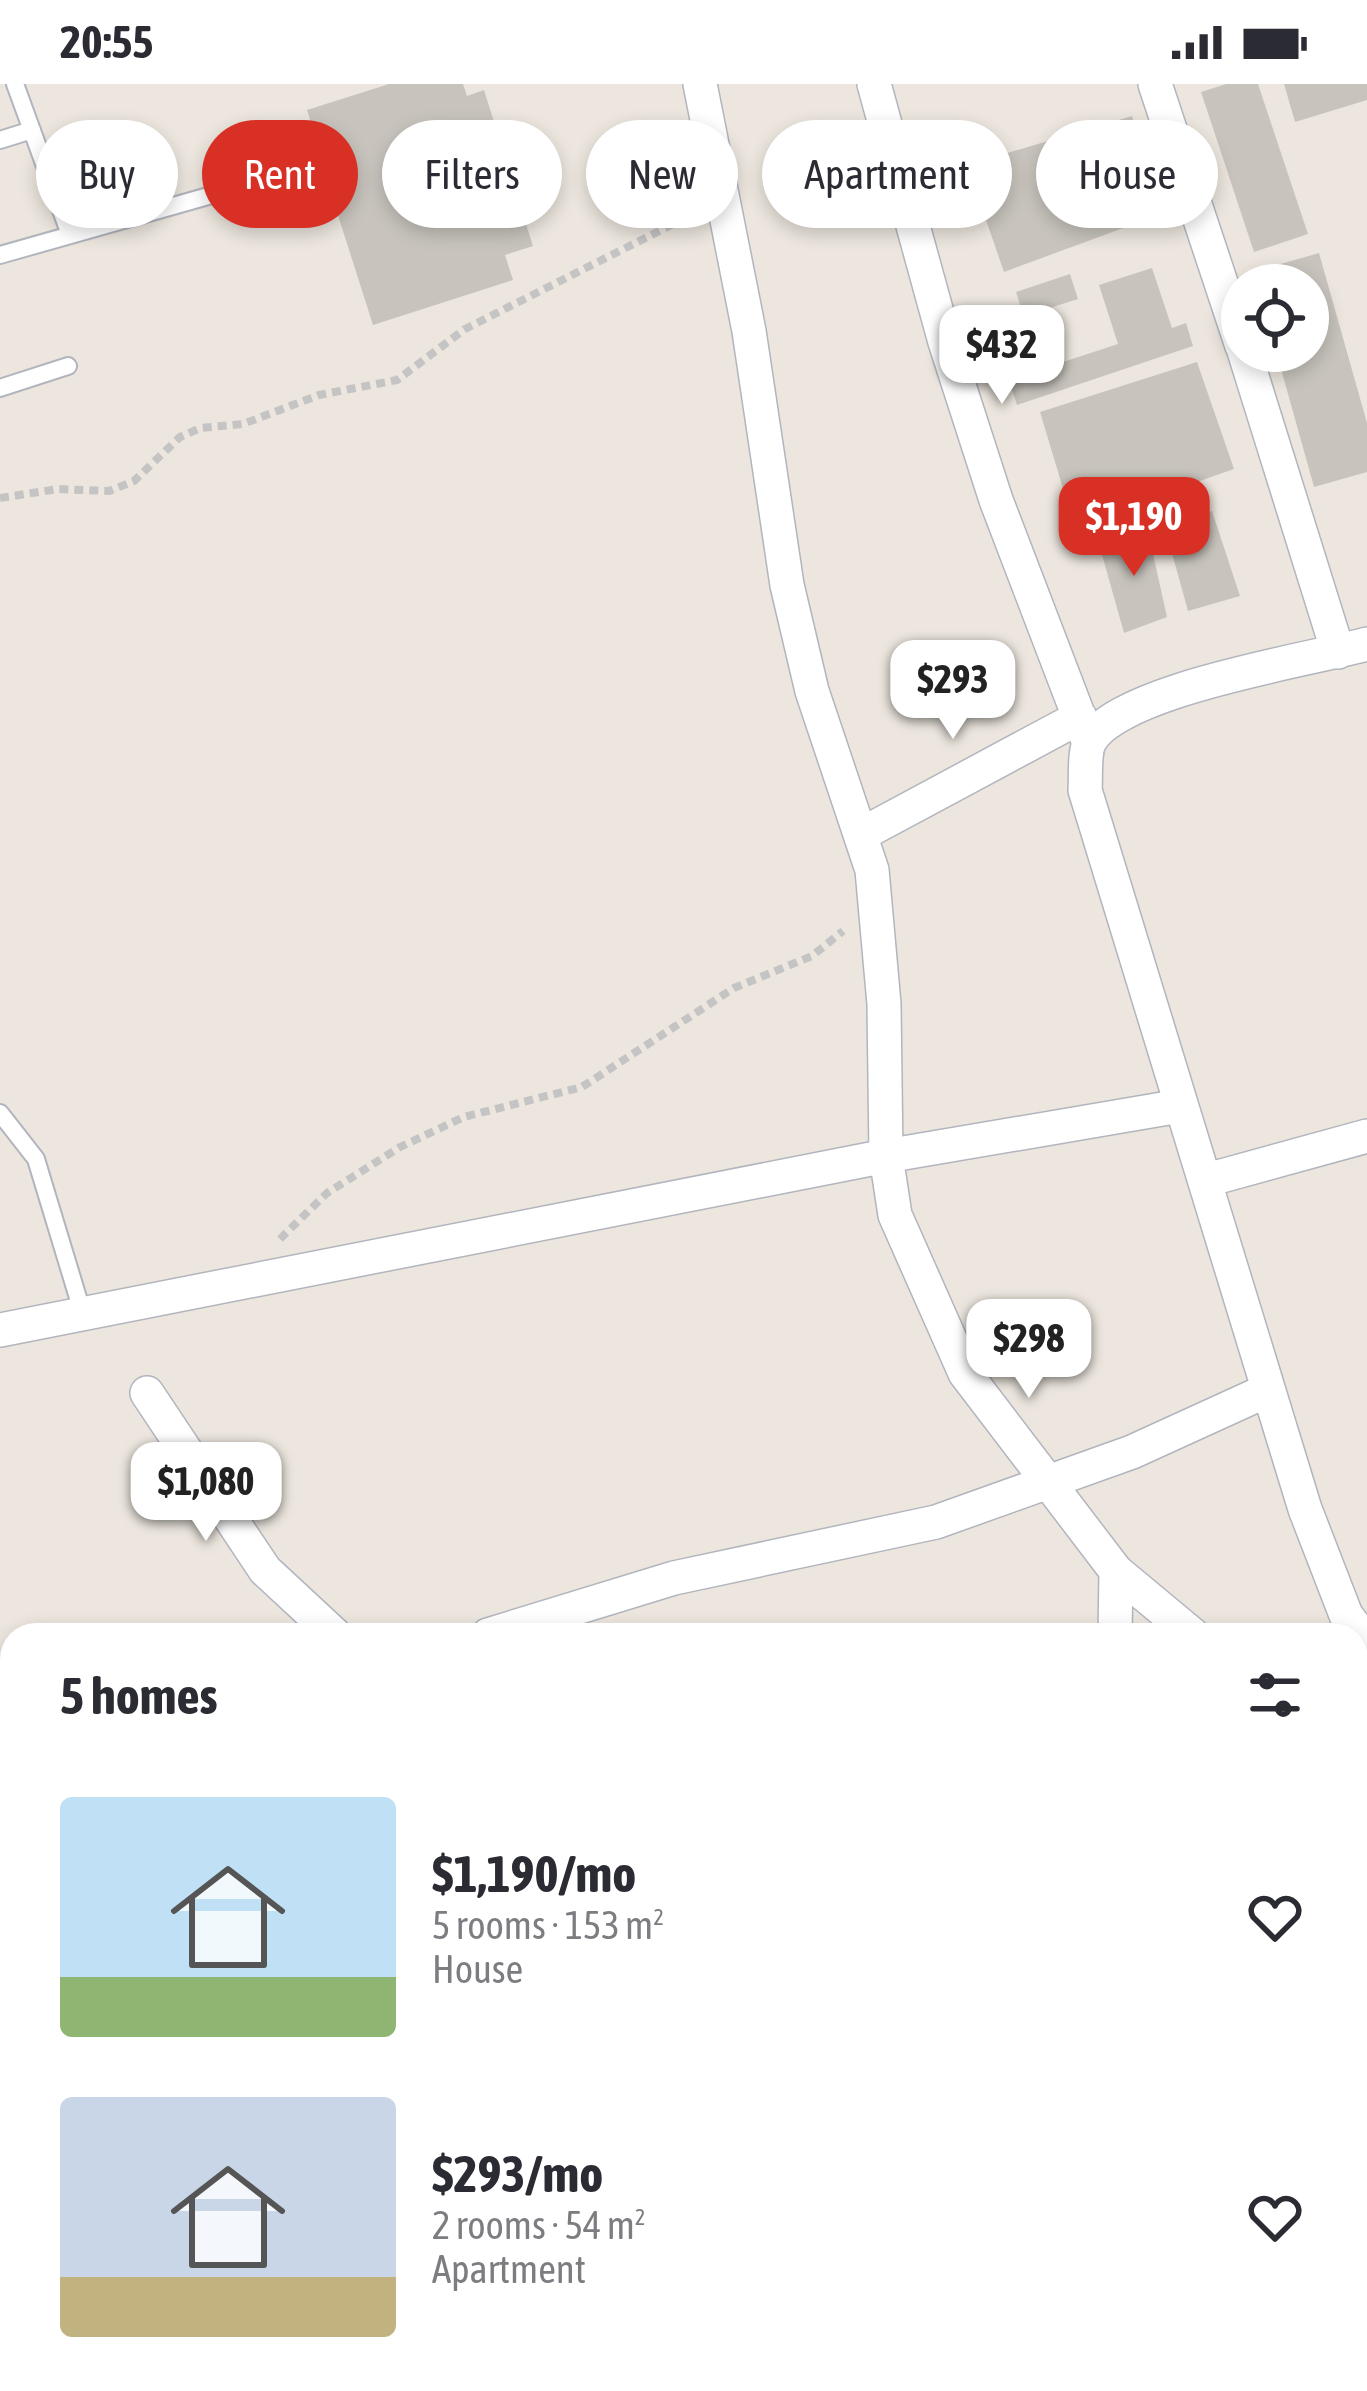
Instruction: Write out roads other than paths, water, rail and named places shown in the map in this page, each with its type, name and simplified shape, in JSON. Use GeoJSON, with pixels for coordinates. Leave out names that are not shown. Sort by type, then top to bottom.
{"type":"FeatureCollection","features":[{"type":"Feature","properties":{"kind":"street"},"geometry":{"type":"LineString","coordinates":[[700,84],[749,332],[787,585],[812,691],[872,871],[884,1004],[886,1156],[895,1215],[965,1373],[1116,1571],[1179,1623]]}},
{"type":"Feature","properties":{"kind":"street"},"geometry":{"type":"LineString","coordinates":[[874,84],[944,342],[996,500],[1084,730],[1085,790],[1180,1106],[1207,1180],[1337,1623]]}},
{"type":"Feature","properties":{"kind":"street"},"geometry":{"type":"LineString","coordinates":[[1155,84],[1221,283]]}},
{"type":"Feature","properties":{"kind":"street"},"geometry":{"type":"LineString","coordinates":[[862,834],[1120,711],[1186,688],[1353,648],[1251,372]]}},
{"type":"Feature","properties":{"kind":"street"},"geometry":{"type":"LineString","coordinates":[[0,1330],[886,1156],[1180,1106]]}},
{"type":"Feature","properties":{"kind":"street"},"geometry":{"type":"LineString","coordinates":[[1207,1180],[1367,1136]]}},
{"type":"Feature","properties":{"kind":"street"},"geometry":{"type":"LineString","coordinates":[[527,1623],[674,1578],[936,1522],[1048,1485],[1268,1390]]}},
{"type":"Feature","properties":{"kind":"street"},"geometry":{"type":"LineString","coordinates":[[147,1393],[265,1570],[322,1623]]}},
{"type":"Feature","properties":{"kind":"street"},"geometry":{"type":"LineString","coordinates":[[1115,1623],[1116,1571]]}},
{"type":"Feature","properties":{"kind":"lane"},"geometry":{"type":"LineString","coordinates":[[15,84],[69,232]]}},
{"type":"Feature","properties":{"kind":"lane"},"geometry":{"type":"LineString","coordinates":[[0,140],[32,130]]}},
{"type":"Feature","properties":{"kind":"lane"},"geometry":{"type":"LineString","coordinates":[[0,255],[202,196]]}},
{"type":"Feature","properties":{"kind":"lane"},"geometry":{"type":"LineString","coordinates":[[2,382],[68,366]]}},
{"type":"Feature","properties":{"kind":"lane"},"geometry":{"type":"LineString","coordinates":[[0,1114],[36,1159],[82,1311]]}}]}
